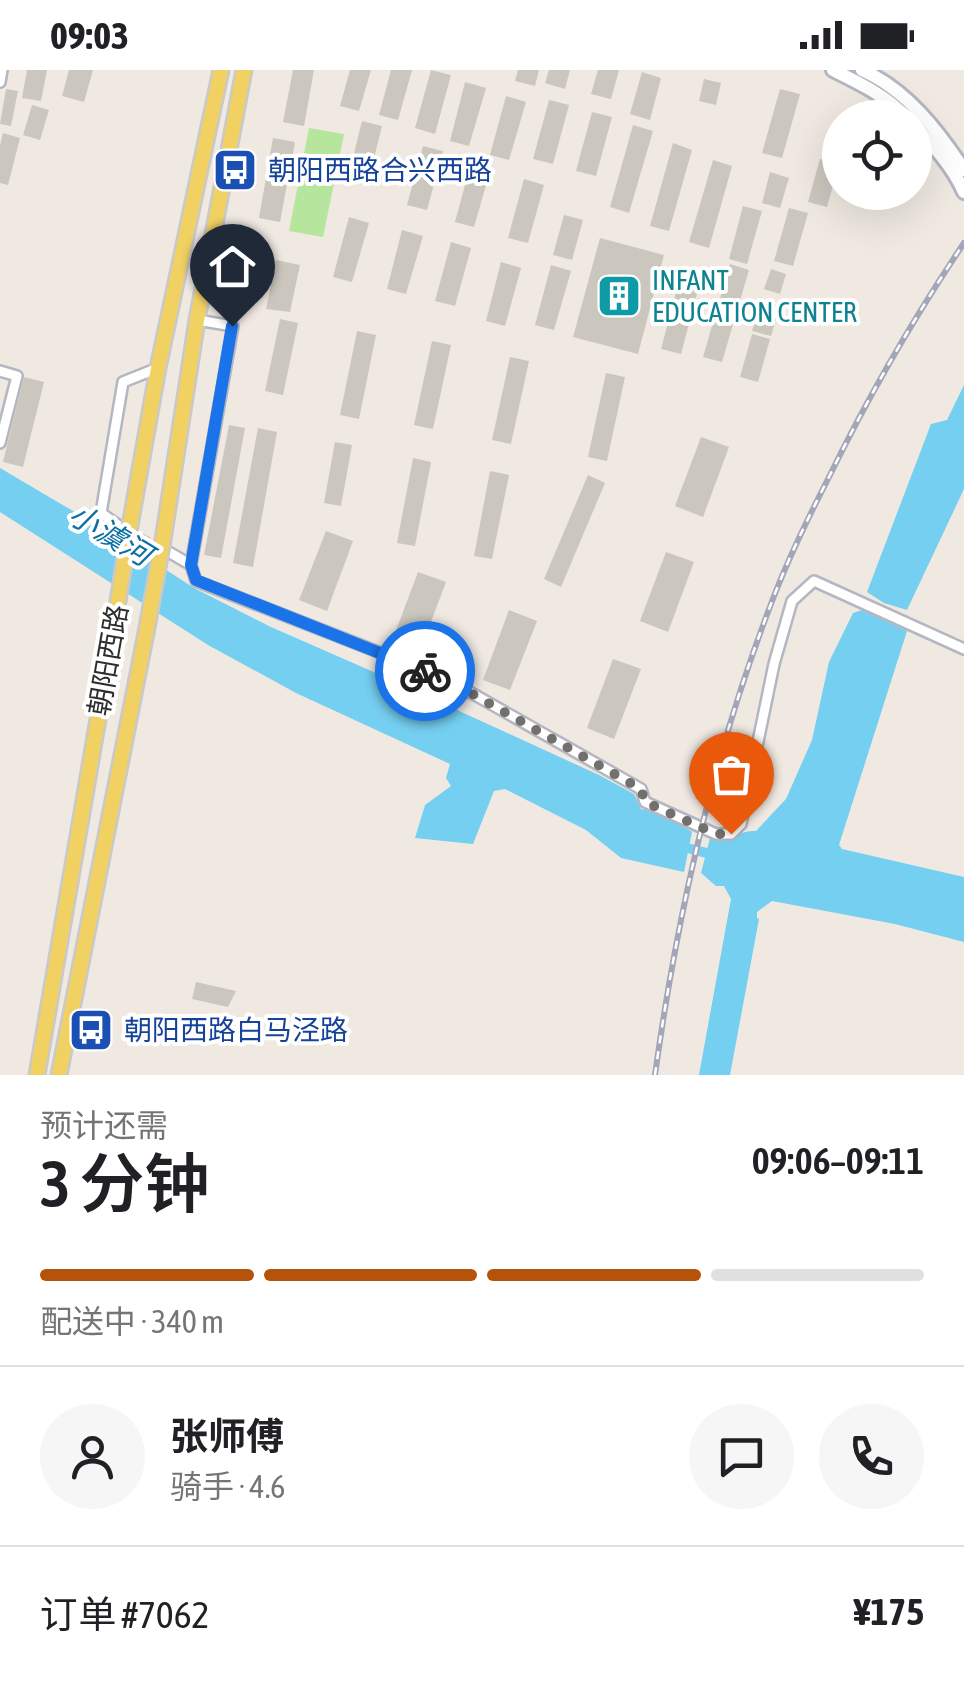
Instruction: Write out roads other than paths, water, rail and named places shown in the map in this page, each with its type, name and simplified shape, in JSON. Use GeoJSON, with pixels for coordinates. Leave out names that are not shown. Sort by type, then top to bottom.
{"type":"FeatureCollection","features":[{"type":"Feature","properties":{"kind":"main road","name":"朝阳西路"},"geometry":{"type":"LineString","coordinates":[[36,1075],[115,620],[126,524],[222,70]]}},
{"type":"Feature","properties":{"kind":"main road","name":"朝阳西路"},"geometry":{"type":"LineString","coordinates":[[59,1075],[165,546],[196,320],[244,70]]}},
{"type":"Feature","properties":{"kind":"main road"},"geometry":{"type":"LineString","coordinates":[[832,70],[886,100]]}},
{"type":"Feature","properties":{"kind":"main road"},"geometry":{"type":"LineString","coordinates":[[862,70],[906,99],[938,131],[964,170]]}},
{"type":"Feature","properties":{"kind":"main road"},"geometry":{"type":"LineString","coordinates":[[932,144],[964,192]]}},
{"type":"Feature","properties":{"kind":"street"},"geometry":{"type":"LineString","coordinates":[[0,82],[2,70]]}},
{"type":"Feature","properties":{"kind":"street"},"geometry":{"type":"LineString","coordinates":[[196,320],[232,326],[191,565],[196,580],[444,678],[641,789],[645,802],[716,834],[731,834],[741,824],[774,664],[792,601],[814,580],[964,649]]}},
{"type":"Feature","properties":{"kind":"street"},"geometry":{"type":"LineString","coordinates":[[126,524],[102,513],[122,382],[158,368]]}},
{"type":"Feature","properties":{"kind":"street"},"geometry":{"type":"LineString","coordinates":[[0,371],[16,376],[0,443]]}},
{"type":"Feature","properties":{"kind":"street"},"geometry":{"type":"LineString","coordinates":[[165,546],[191,565]]}},
{"type":"Feature","properties":{"kind":"water"},"geometry":{"type":"Polygon","coordinates":[[[964,385],[964,489],[907,610],[884,603],[867,592],[931,424],[947,420],[964,385]]]}},
{"type":"Feature","properties":{"kind":"water"},"geometry":{"type":"Polygon","coordinates":[[[0,468],[194,588],[634,794],[641,809],[665,814],[692,832],[684,872],[621,858],[586,830],[505,789],[494,791],[473,844],[415,838],[425,805],[451,786],[446,778],[450,764],[296,693],[208,645],[0,512],[0,468]]]}},
{"type":"Feature","properties":{"kind":"water"},"geometry":{"type":"Polygon","coordinates":[[[862,610],[907,631],[839,845],[842,849],[964,877],[964,942],[895,924],[772,901],[757,912],[759,919],[730,1075],[699,1075],[731,899],[724,886],[716,886],[701,873],[710,838],[724,839],[756,831],[786,799],[812,740],[829,662],[853,613],[862,610]]]}},
{"type":"Feature","properties":{"kind":"waterway","name":"小澞河"},"geometry":{"type":"LineString","coordinates":[[676,845],[718,856]]}},
{"type":"Feature","properties":{"kind":"tunnel"},"geometry":{"type":"LineString","coordinates":[[129,531],[164,550]]}},
{"type":"Feature","properties":{"kind":"railway"},"geometry":{"type":"LineString","coordinates":[[655,1075],[674,955],[700,836],[732,719],[771,604],[805,525],[859,418],[964,243]]}},
{"type":"Feature","properties":{"kind":"place","name":"朝阳西路合兴西路"},"geometry":{"type":"Point","coordinates":[235,170]}},
{"type":"Feature","properties":{"kind":"place","name":"INFANT EDUCATION CENTER"},"geometry":{"type":"Point","coordinates":[619,296]}},
{"type":"Feature","properties":{"kind":"place","name":"朝阳西路白马泾路"},"geometry":{"type":"Point","coordinates":[91,1030]}}]}
